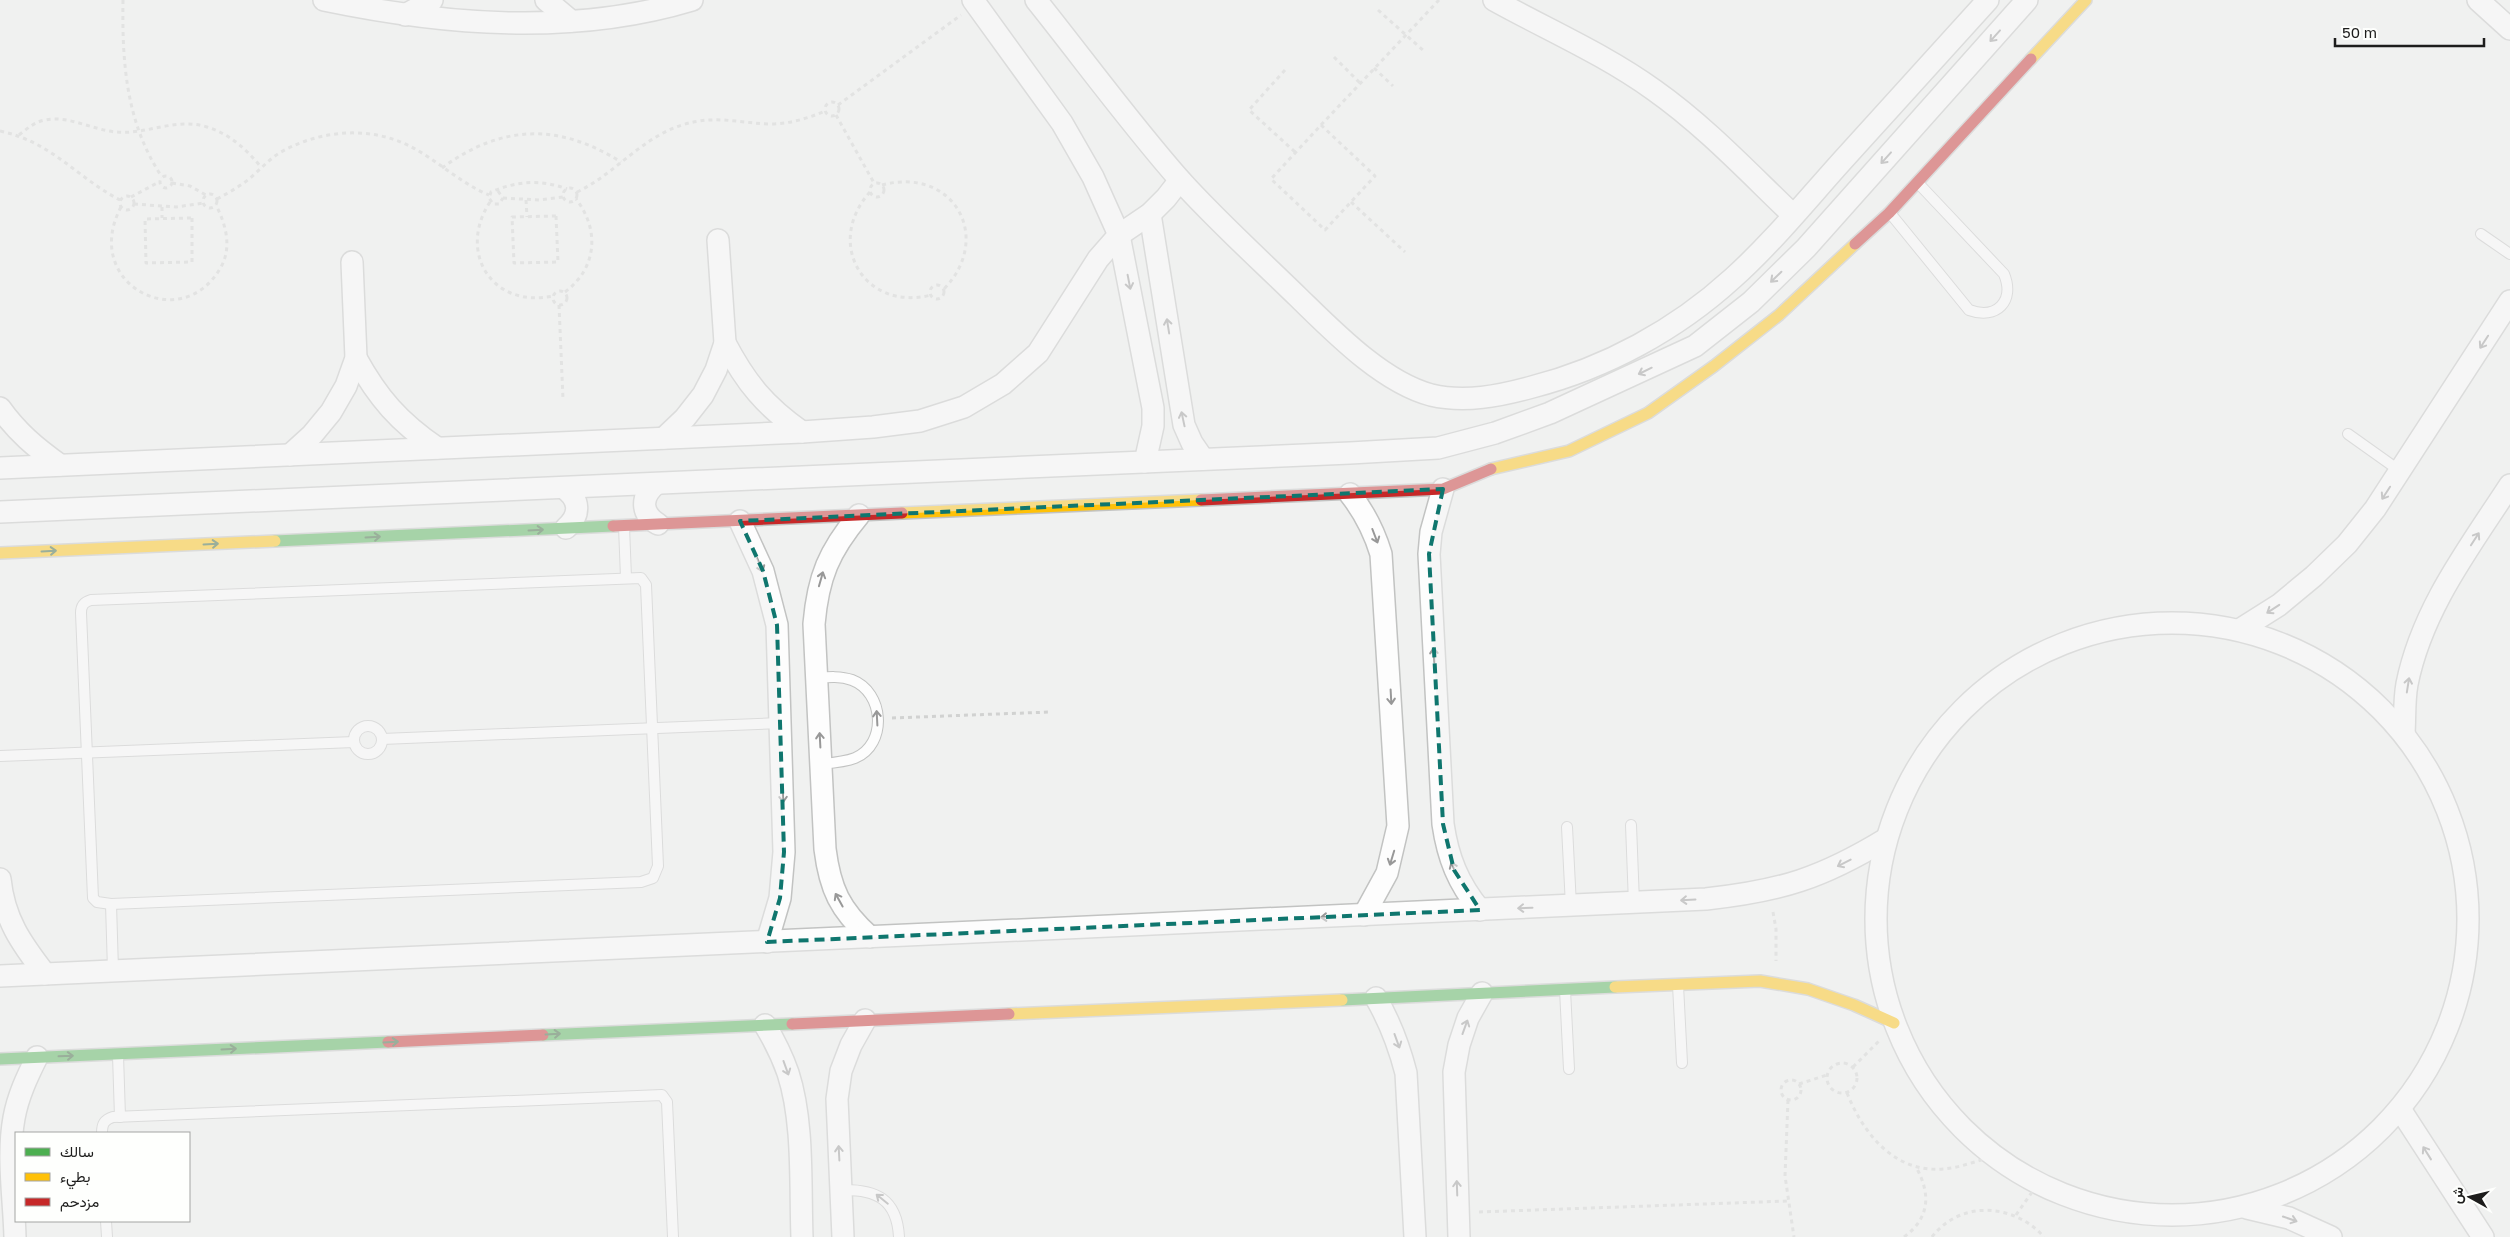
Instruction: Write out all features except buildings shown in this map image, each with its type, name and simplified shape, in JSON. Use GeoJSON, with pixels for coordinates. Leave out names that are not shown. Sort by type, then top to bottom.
{"type":"FeatureCollection","features":[{"type":"Feature","properties":{"kind":"street"},"geometry":{"type":"LineString","coordinates":[[324,0],[405,15],[470,22],[516,23],[571,21],[630,14],[692,0]]}},
{"type":"Feature","properties":{"kind":"street"},"geometry":{"type":"LineString","coordinates":[[405,15],[432,0]]}},
{"type":"Feature","properties":{"kind":"street"},"geometry":{"type":"LineString","coordinates":[[546,0],[571,21]]}},
{"type":"Feature","properties":{"kind":"street"},"geometry":{"type":"LineString","coordinates":[[1036,0],[1180,180],[1314,312],[1364,357],[1398,380],[1430,395],[1468,399],[1506,394],[1556,381],[1604,362],[1650,339],[1693,311],[1733,278],[1793,215],[1988,0]]}},
{"type":"Feature","properties":{"kind":"street"},"geometry":{"type":"LineString","coordinates":[[1494,0],[1575,41],[1654,90],[1690,117],[1793,215]]}},
{"type":"Feature","properties":{"kind":"street"},"geometry":{"type":"LineString","coordinates":[[0,512],[1438,448],[1495,434],[1550,413],[1695,346],[1751,302],[1806,248],[2027,0]]}},
{"type":"Feature","properties":{"kind":"street"},"geometry":{"type":"LineString","coordinates":[[1,558],[566,528],[1443,489],[1500,466],[1569,451],[1648,413],[1778,315],[1889,213],[2086,0]]}},
{"type":"Feature","properties":{"kind":"street"},"geometry":{"type":"LineString","coordinates":[[2478,0],[2510,29]]}},
{"type":"Feature","properties":{"kind":"street"},"geometry":{"type":"LineString","coordinates":[[974,2],[1062,123],[1093,177],[1119,235],[1152,408],[1153,426],[1145,462]]}},
{"type":"Feature","properties":{"kind":"street"},"geometry":{"type":"LineString","coordinates":[[0,468],[802,432],[873,427],[920,421],[964,407],[1003,384],[1038,353],[1098,259],[1119,235],[1150,214],[1180,180]]}},
{"type":"Feature","properties":{"kind":"street"},"geometry":{"type":"LineString","coordinates":[[1150,214],[1184,425],[1192,443],[1204,459]]}},
{"type":"Feature","properties":{"kind":"street"},"geometry":{"type":"LineString","coordinates":[[664,438],[685,418],[703,396],[716,370],[725,343],[718,240]]}},
{"type":"Feature","properties":{"kind":"street"},"geometry":{"type":"LineString","coordinates":[[290,455],[312,435],[331,412],[346,386],[356,358],[352,262]]}},
{"type":"Feature","properties":{"kind":"street"},"geometry":{"type":"LineString","coordinates":[[2241,630],[2279,605],[2329,562],[2376,509],[2510,301]]}},
{"type":"Feature","properties":{"kind":"street"},"geometry":{"type":"LineString","coordinates":[[725,343],[739,369],[756,394],[778,415],[802,432]]}},
{"type":"Feature","properties":{"kind":"street"},"geometry":{"type":"LineString","coordinates":[[356,358],[371,385],[389,409],[412,430],[437,448]]}},
{"type":"Feature","properties":{"kind":"street"},"geometry":{"type":"LineString","coordinates":[[0,408],[14,427],[35,448],[60,465]]}},
{"type":"Feature","properties":{"kind":"street"},"geometry":{"type":"LineString","coordinates":[[656,484],[648,490],[644,500],[644,510],[650,519],[658,524]]}},
{"type":"Feature","properties":{"kind":"street"},"geometry":{"type":"LineString","coordinates":[[2404,734],[2407,686],[2419,639],[2438,596],[2510,485]]}},
{"type":"Feature","properties":{"kind":"street"},"geometry":{"type":"LineString","coordinates":[[564,488],[572,493],[577,502],[577,513],[574,522],[566,528]]}},
{"type":"Feature","properties":{"kind":"street"},"geometry":{"type":"LineString","coordinates":[[1443,489],[1433,524],[1429,554],[1446,848],[1464,891],[1480,910]]}},
{"type":"Feature","properties":{"kind":"street"},"geometry":{"type":"LineString","coordinates":[[1350,494],[1364,512],[1374,532],[1381,554],[1398,826],[1387,873],[1364,915]]}},
{"type":"Feature","properties":{"kind":"street"},"geometry":{"type":"LineString","coordinates":[[859,516],[839,538],[825,565],[817,594],[814,624],[828,875],[837,899],[852,920],[870,937]]}},
{"type":"Feature","properties":{"kind":"street"},"geometry":{"type":"LineString","coordinates":[[740,521],[763,571],[776,620],[784,875],[778,905],[767,942]]}},
{"type":"Feature","properties":{"kind":"street"},"geometry":{"type":"LineString","coordinates":[[2185,622],[2241,630],[2288,645],[2331,668],[2371,698],[2404,734],[2440,791],[2462,855],[2468,922],[2460,989],[2437,1053],[2400,1109],[2368,1143],[2331,1171],[2290,1192],[2247,1208],[2194,1217],[2140,1216],[2087,1205],[2037,1185],[1992,1157],[1952,1120],[1920,1077],[1894,1024],[1882,983],[1875,935],[1877,886],[1886,839],[1907,786],[1937,738],[1976,696],[2022,662],[2073,638],[2128,625],[2185,622]]}},
{"type":"Feature","properties":{"kind":"street"},"geometry":{"type":"LineString","coordinates":[[0,976],[1706,899],[1770,890],[1801,882],[1845,864],[1886,839]]}},
{"type":"Feature","properties":{"kind":"street"},"geometry":{"type":"LineString","coordinates":[[0,879],[2,902],[12,926],[45,974]]}},
{"type":"Feature","properties":{"kind":"street"},"geometry":{"type":"LineString","coordinates":[[0,1059],[1760,981],[1808,989],[1854,1005],[1894,1024]]}},
{"type":"Feature","properties":{"kind":"street"},"geometry":{"type":"LineString","coordinates":[[1459,1237],[1454,1072],[1458,1045],[1468,1018],[1482,993]]}},
{"type":"Feature","properties":{"kind":"street"},"geometry":{"type":"LineString","coordinates":[[1376,998],[1390,1022],[1400,1047],[1406,1073],[1414,1237]]}},
{"type":"Feature","properties":{"kind":"street"},"geometry":{"type":"LineString","coordinates":[[843,1237],[837,1099],[841,1071],[851,1045],[865,1020]]}},
{"type":"Feature","properties":{"kind":"street"},"geometry":{"type":"LineString","coordinates":[[765,1025],[779,1049],[795,1100],[802,1237]]}},
{"type":"Feature","properties":{"kind":"street"},"geometry":{"type":"LineString","coordinates":[[15,1237],[12,1152],[14,1119],[22,1087],[37,1057]]}},
{"type":"Feature","properties":{"kind":"street"},"geometry":{"type":"LineString","coordinates":[[2400,1109],[2483,1237]]}},
{"type":"Feature","properties":{"kind":"street"},"geometry":{"type":"LineString","coordinates":[[2247,1208],[2288,1218],[2331,1237]]}},
{"type":"Feature","properties":{"kind":"lane"},"geometry":{"type":"LineString","coordinates":[[1889,213],[1970,310],[1980,314],[1992,312],[2001,306],[2007,297],[2008,285],[2004,274],[1918,183]]}},
{"type":"Feature","properties":{"kind":"lane"},"geometry":{"type":"LineString","coordinates":[[2480,234],[2510,254]]}},
{"type":"Feature","properties":{"kind":"lane"},"geometry":{"type":"LineString","coordinates":[[2348,434],[2400,471]]}},
{"type":"Feature","properties":{"kind":"lane"},"geometry":{"type":"LineString","coordinates":[[624,526],[626,578]]}},
{"type":"Feature","properties":{"kind":"lane"},"geometry":{"type":"LineString","coordinates":[[626,578],[641,578],[646,585],[658,866],[653,878],[648,881],[111,904],[97,902],[91,891],[80,613],[85,602],[91,600],[626,578]]}},
{"type":"Feature","properties":{"kind":"lane"},"geometry":{"type":"LineString","coordinates":[[817,678],[836,677],[852,680],[866,689],[875,702],[878,719],[877,734],[869,748],[857,757],[842,762],[821,764]]}},
{"type":"Feature","properties":{"kind":"lane"},"geometry":{"type":"LineString","coordinates":[[382,739],[780,723]]}},
{"type":"Feature","properties":{"kind":"lane"},"geometry":{"type":"LineString","coordinates":[[367,726],[374,727],[380,732],[382,739],[381,746],[376,752],[369,754],[362,753],[354,742],[355,734],[360,728],[367,726]]}},
{"type":"Feature","properties":{"kind":"lane"},"geometry":{"type":"LineString","coordinates":[[0,756],[354,742]]}},
{"type":"Feature","properties":{"kind":"lane"},"geometry":{"type":"LineString","coordinates":[[1631,825],[1634,903]]}},
{"type":"Feature","properties":{"kind":"lane"},"geometry":{"type":"LineString","coordinates":[[1567,827],[1571,906]]}},
{"type":"Feature","properties":{"kind":"lane"},"geometry":{"type":"LineString","coordinates":[[111,904],[113,970]]}},
{"type":"Feature","properties":{"kind":"lane"},"geometry":{"type":"LineString","coordinates":[[1678,984],[1682,1063]]}},
{"type":"Feature","properties":{"kind":"lane"},"geometry":{"type":"LineString","coordinates":[[1565,989],[1569,1069]]}},
{"type":"Feature","properties":{"kind":"lane"},"geometry":{"type":"LineString","coordinates":[[118,1054],[120,1117]]}},
{"type":"Feature","properties":{"kind":"lane"},"geometry":{"type":"LineString","coordinates":[[102,1132],[102,1124],[106,1119],[120,1117],[662,1095],[667,1102],[673,1237]]}},
{"type":"Feature","properties":{"kind":"lane"},"geometry":{"type":"LineString","coordinates":[[841,1190],[859,1190],[876,1194],[890,1206],[898,1222],[899,1237]]}},
{"type":"Feature","properties":{"kind":"lane"},"geometry":{"type":"LineString","coordinates":[[106,1222],[107,1237]]}},
{"type":"Feature","properties":{"kind":"path"},"geometry":{"type":"LineString","coordinates":[[123,0],[123,58],[126,83],[145,148],[162,177]]}},
{"type":"Feature","properties":{"kind":"path"},"geometry":{"type":"LineString","coordinates":[[1320,125],[1375,176],[1325,230],[1271,179],[1320,125],[1439,0]]}},
{"type":"Feature","properties":{"kind":"path"},"geometry":{"type":"LineString","coordinates":[[838,105],[974,2]]}},
{"type":"Feature","properties":{"kind":"path"},"geometry":{"type":"LineString","coordinates":[[1378,10],[1425,52]]}},
{"type":"Feature","properties":{"kind":"path"},"geometry":{"type":"LineString","coordinates":[[1334,57],[1360,83]]}},
{"type":"Feature","properties":{"kind":"path"},"geometry":{"type":"LineString","coordinates":[[1374,68],[1393,86]]}},
{"type":"Feature","properties":{"kind":"path"},"geometry":{"type":"LineString","coordinates":[[1285,70],[1248,110],[1295,152]]}},
{"type":"Feature","properties":{"kind":"path"},"geometry":{"type":"LineString","coordinates":[[577,192],[593,184],[640,146],[683,124],[731,119],[774,124],[791,122],[825,111],[829,102],[838,105]]}},
{"type":"Feature","properties":{"kind":"path"},"geometry":{"type":"LineString","coordinates":[[836,115],[839,108],[838,105]]}},
{"type":"Feature","properties":{"kind":"path"},"geometry":{"type":"LineString","coordinates":[[825,111],[830,116],[836,115]]}},
{"type":"Feature","properties":{"kind":"path"},"geometry":{"type":"LineString","coordinates":[[836,115],[874,183],[882,185],[898,181],[921,183],[942,192],[954,204],[962,217],[966,233],[966,249],[963,264],[955,278],[944,289],[942,297],[938,299],[931,295],[910,298],[890,295],[877,289],[858,269],[850,243],[850,228],[854,215],[874,183]]}},
{"type":"Feature","properties":{"kind":"path"},"geometry":{"type":"LineString","coordinates":[[18,135],[30,126],[45,120],[60,119],[96,129],[139,132],[183,123],[206,126],[228,135],[246,149],[261,167]]}},
{"type":"Feature","properties":{"kind":"path"},"geometry":{"type":"LineString","coordinates":[[0,131],[18,135],[52,152],[88,181],[120,200]]}},
{"type":"Feature","properties":{"kind":"path"},"geometry":{"type":"LineString","coordinates":[[120,200],[121,207],[110,235],[115,265],[134,289],[147,296],[162,300],[192,295],[205,287],[216,276],[223,263],[227,248],[227,233],[216,205],[217,199],[248,180],[261,167],[279,154],[299,143],[341,133],[370,134],[406,144],[473,188],[489,195]]}},
{"type":"Feature","properties":{"kind":"path"},"geometry":{"type":"LineString","coordinates":[[442,168],[462,154],[484,143],[507,136],[531,133],[555,134],[578,140],[601,149],[621,162]]}},
{"type":"Feature","properties":{"kind":"path"},"geometry":{"type":"LineString","coordinates":[[120,200],[124,196],[131,197],[159,182],[162,177]]}},
{"type":"Feature","properties":{"kind":"path"},"geometry":{"type":"LineString","coordinates":[[162,177],[170,178],[172,184]]}},
{"type":"Feature","properties":{"kind":"path"},"geometry":{"type":"LineString","coordinates":[[489,195],[494,190],[498,191],[509,186],[532,181],[574,189],[577,192]]}},
{"type":"Feature","properties":{"kind":"path"},"geometry":{"type":"LineString","coordinates":[[159,182],[165,189],[172,184],[190,186],[206,196]]}},
{"type":"Feature","properties":{"kind":"path"},"geometry":{"type":"LineString","coordinates":[[870,192],[873,196],[881,196],[884,189],[882,185]]}},
{"type":"Feature","properties":{"kind":"path"},"geometry":{"type":"LineString","coordinates":[[563,196],[567,189]]}},
{"type":"Feature","properties":{"kind":"path"},"geometry":{"type":"LineString","coordinates":[[498,191],[503,198],[526,200],[563,196]]}},
{"type":"Feature","properties":{"kind":"path"},"geometry":{"type":"LineString","coordinates":[[565,292],[582,276],[592,254],[592,231],[586,214],[576,199],[577,192]]}},
{"type":"Feature","properties":{"kind":"path"},"geometry":{"type":"LineString","coordinates":[[206,196],[212,194],[217,199]]}},
{"type":"Feature","properties":{"kind":"path"},"geometry":{"type":"LineString","coordinates":[[489,195],[490,202],[478,224],[476,236],[480,261],[486,273],[494,282],[516,296],[541,299],[553,296],[558,291],[565,292]]}},
{"type":"Feature","properties":{"kind":"path"},"geometry":{"type":"LineString","coordinates":[[204,203],[206,196]]}},
{"type":"Feature","properties":{"kind":"path"},"geometry":{"type":"LineString","coordinates":[[563,196],[567,202],[576,199]]}},
{"type":"Feature","properties":{"kind":"path"},"geometry":{"type":"LineString","coordinates":[[131,197],[134,204]]}},
{"type":"Feature","properties":{"kind":"path"},"geometry":{"type":"LineString","coordinates":[[490,202],[499,204],[503,198]]}},
{"type":"Feature","properties":{"kind":"path"},"geometry":{"type":"LineString","coordinates":[[526,200],[527,217]]}},
{"type":"Feature","properties":{"kind":"path"},"geometry":{"type":"LineString","coordinates":[[1350,202],[1405,252]]}},
{"type":"Feature","properties":{"kind":"path"},"geometry":{"type":"LineString","coordinates":[[134,204],[162,207],[204,203],[208,207],[216,205]]}},
{"type":"Feature","properties":{"kind":"path"},"geometry":{"type":"LineString","coordinates":[[121,207],[129,209],[134,204]]}},
{"type":"Feature","properties":{"kind":"path"},"geometry":{"type":"LineString","coordinates":[[162,207],[162,218]]}},
{"type":"Feature","properties":{"kind":"path"},"geometry":{"type":"LineString","coordinates":[[556,216],[558,262],[514,263],[512,217],[527,217],[556,216]]}},
{"type":"Feature","properties":{"kind":"path"},"geometry":{"type":"LineString","coordinates":[[162,218],[192,218],[192,262],[146,263],[145,219],[162,218]]}},
{"type":"Feature","properties":{"kind":"path"},"geometry":{"type":"LineString","coordinates":[[931,295],[933,287],[937,285],[944,289]]}},
{"type":"Feature","properties":{"kind":"path"},"geometry":{"type":"LineString","coordinates":[[559,305],[563,304],[567,299],[565,292]]}},
{"type":"Feature","properties":{"kind":"path"},"geometry":{"type":"LineString","coordinates":[[553,296],[556,304],[559,305],[563,398]]}},
{"type":"Feature","properties":{"kind":"path"},"geometry":{"type":"LineString","coordinates":[[878,719],[1050,712]]}},
{"type":"Feature","properties":{"kind":"path"},"geometry":{"type":"LineString","coordinates":[[1773,912],[1776,929],[1776,961]]}},
{"type":"Feature","properties":{"kind":"path"},"geometry":{"type":"LineString","coordinates":[[1853,1067],[1894,1024]]}},
{"type":"Feature","properties":{"kind":"path"},"geometry":{"type":"LineString","coordinates":[[1838,1063],[1846,1063],[1853,1067],[1857,1074],[1857,1082],[1854,1089],[1847,1093],[1839,1093],[1832,1089],[1828,1083],[1828,1074],[1831,1068],[1838,1063]]}},
{"type":"Feature","properties":{"kind":"path"},"geometry":{"type":"LineString","coordinates":[[1799,1084],[1828,1074]]}},
{"type":"Feature","properties":{"kind":"path"},"geometry":{"type":"LineString","coordinates":[[1788,1100],[1798,1098],[1801,1089],[1799,1084],[1791,1080],[1783,1084],[1782,1094],[1788,1100],[1785,1150],[1788,1201],[1794,1237]]}},
{"type":"Feature","properties":{"kind":"path"},"geometry":{"type":"LineString","coordinates":[[1847,1093],[1856,1116],[1871,1137],[1890,1154],[1916,1167],[1944,1169],[1992,1157]]}},
{"type":"Feature","properties":{"kind":"path"},"geometry":{"type":"LineString","coordinates":[[1904,1237],[1914,1230],[1923,1215],[1927,1199],[1924,1182],[1916,1167]]}},
{"type":"Feature","properties":{"kind":"path"},"geometry":{"type":"LineString","coordinates":[[2016,1215],[2037,1185]]}},
{"type":"Feature","properties":{"kind":"path"},"geometry":{"type":"LineString","coordinates":[[1458,1213],[1788,1201]]}},
{"type":"Feature","properties":{"kind":"path"},"geometry":{"type":"LineString","coordinates":[[1932,1237],[1951,1220],[1972,1211],[1994,1209],[2016,1215],[2036,1227],[2044,1237]]}},
{"type":"Feature","properties":{"kind":"highlighted area"},"geometry":{"type":"Polygon","coordinates":[[[1443,489],[1429,554],[1443,824],[1454,870],[1480,910],[767,942],[780,898],[784,852],[777,625],[763,571],[740,521],[1443,489]]]}},
{"type":"Feature","properties":{"kind":"traffic: fast"},"geometry":{"type":"LineString","coordinates":[[275,541],[613,526]]}},
{"type":"Feature","properties":{"kind":"traffic: fast"},"geometry":{"type":"LineString","coordinates":[[1342,1000],[1615,987]]}},
{"type":"Feature","properties":{"kind":"traffic: fast"},"geometry":{"type":"LineString","coordinates":[[543,1035],[792,1024]]}},
{"type":"Feature","properties":{"kind":"traffic: fast"},"geometry":{"type":"LineString","coordinates":[[0,1059],[388,1042]]}},
{"type":"Feature","properties":{"kind":"traffic: slow"},"geometry":{"type":"LineString","coordinates":[[2031,59],[2086,0]]}},
{"type":"Feature","properties":{"kind":"traffic: slow"},"geometry":{"type":"LineString","coordinates":[[1491,469],[1569,451],[1648,413],[1714,366],[1779,315],[1855,244]]}},
{"type":"Feature","properties":{"kind":"traffic: slow"},"geometry":{"type":"LineString","coordinates":[[902,513],[1201,500]]}},
{"type":"Feature","properties":{"kind":"traffic: slow"},"geometry":{"type":"LineString","coordinates":[[0,553],[275,541]]}},
{"type":"Feature","properties":{"kind":"traffic: slow"},"geometry":{"type":"LineString","coordinates":[[1615,987],[1760,981],[1808,989],[1854,1005],[1894,1023]]}},
{"type":"Feature","properties":{"kind":"traffic: slow"},"geometry":{"type":"LineString","coordinates":[[1009,1014],[1342,1000]]}},
{"type":"Feature","properties":{"kind":"traffic: jam"},"geometry":{"type":"LineString","coordinates":[[1855,244],[1889,213],[2031,59]]}},
{"type":"Feature","properties":{"kind":"traffic: jam"},"geometry":{"type":"LineString","coordinates":[[1201,500],[1443,489],[1491,469]]}},
{"type":"Feature","properties":{"kind":"traffic: jam"},"geometry":{"type":"LineString","coordinates":[[613,526],[902,513]]}},
{"type":"Feature","properties":{"kind":"traffic: jam"},"geometry":{"type":"LineString","coordinates":[[792,1024],[1009,1014]]}},
{"type":"Feature","properties":{"kind":"traffic: jam"},"geometry":{"type":"LineString","coordinates":[[388,1042],[543,1035]]}}]}
